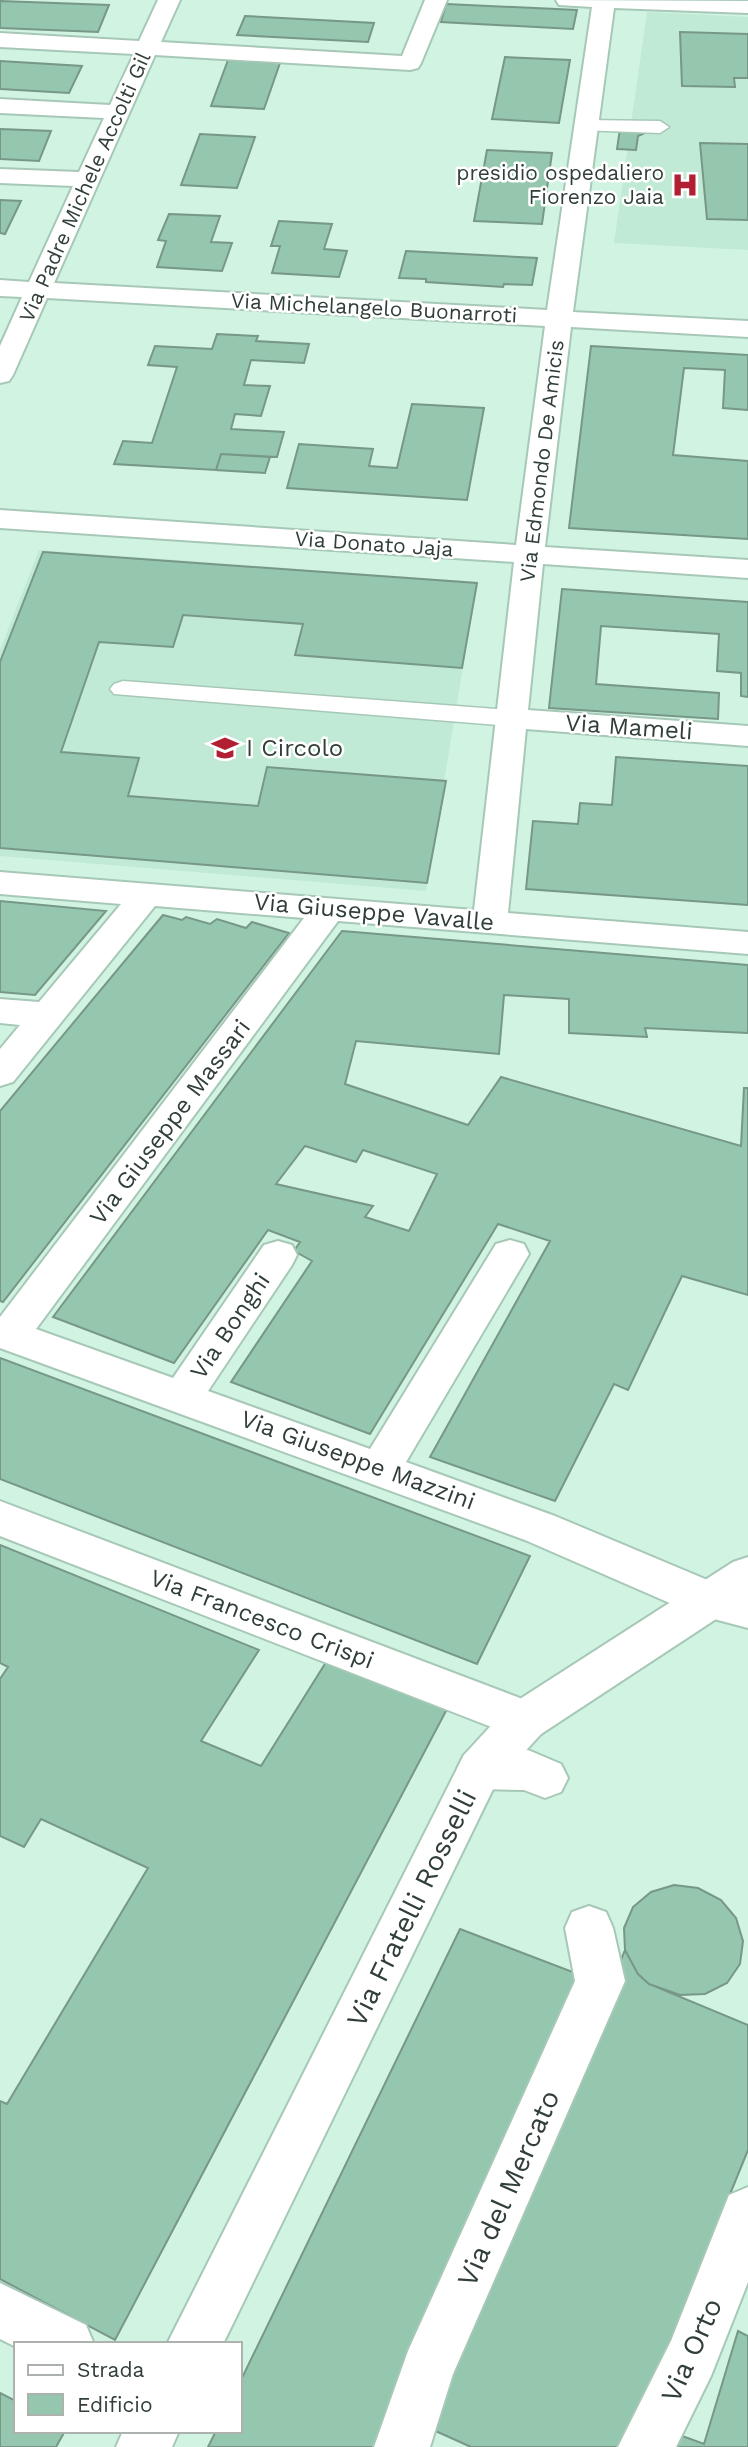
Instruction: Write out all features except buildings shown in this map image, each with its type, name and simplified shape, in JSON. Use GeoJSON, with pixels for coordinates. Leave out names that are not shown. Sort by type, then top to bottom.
{"type":"FeatureCollection","features":[{"type":"Feature","properties":{"kind":"street","name":"Via Padre Michele Accolti Gil"},"geometry":{"type":"LineString","coordinates":[[0,374],[169,0]]}},
{"type":"Feature","properties":{"kind":"street"},"geometry":{"type":"LineString","coordinates":[[0,40],[410,62],[436,0]]}},
{"type":"Feature","properties":{"kind":"street"},"geometry":{"type":"LineString","coordinates":[[566,0],[748,7]]}},
{"type":"Feature","properties":{"kind":"street","name":"Via Edmondo De Amicis"},"geometry":{"type":"LineString","coordinates":[[490,921],[510,718],[559,318],[604,1]]}},
{"type":"Feature","properties":{"kind":"street"},"geometry":{"type":"LineString","coordinates":[[0,106],[119,111]]}},
{"type":"Feature","properties":{"kind":"street"},"geometry":{"type":"LineString","coordinates":[[0,176],[88,180]]}},
{"type":"Feature","properties":{"kind":"street","name":"Via Michelangelo Buonarroti"},"geometry":{"type":"LineString","coordinates":[[0,288],[748,329]]}},
{"type":"Feature","properties":{"kind":"street","name":"Via Donato Jaja"},"geometry":{"type":"LineString","coordinates":[[0,519],[748,569]]}},
{"type":"Feature","properties":{"kind":"street","name":"Via Mameli"},"geometry":{"type":"LineString","coordinates":[[510,718],[748,736]]}},
{"type":"Feature","properties":{"kind":"street","name":"Via Giuseppe Vavalle"},"geometry":{"type":"LineString","coordinates":[[0,883],[748,943]]}},
{"type":"Feature","properties":{"kind":"street"},"geometry":{"type":"LineString","coordinates":[[0,1073],[147,894]]}},
{"type":"Feature","properties":{"kind":"street","name":"Via Giuseppe Massari"},"geometry":{"type":"LineString","coordinates":[[4,1334],[330,908]]}},
{"type":"Feature","properties":{"kind":"street"},"geometry":{"type":"LineString","coordinates":[[0,1011],[48,1015]]}},
{"type":"Feature","properties":{"kind":"street"},"geometry":{"type":"LineString","coordinates":[[380,1468],[510,1254]]}},
{"type":"Feature","properties":{"kind":"street","name":"Via Bonghi"},"geometry":{"type":"LineString","coordinates":[[182,1396],[278,1255]]}},
{"type":"Feature","properties":{"kind":"street","name":"Via Giuseppe Mazzini"},"geometry":{"type":"LineString","coordinates":[[4,1334],[735,1596]]}},
{"type":"Feature","properties":{"kind":"street","name":"Via Francesco Crispi"},"geometry":{"type":"LineString","coordinates":[[0,1518],[525,1720]]}},
{"type":"Feature","properties":{"kind":"street","name":"Via Fratelli Rosselli"},"geometry":{"type":"LineString","coordinates":[[195,2342],[480,1769],[525,1720],[735,1596]]}},
{"type":"Feature","properties":{"kind":"street"},"geometry":{"type":"LineString","coordinates":[[480,1769],[528,1770],[545,1778]]}},
{"type":"Feature","properties":{"kind":"street","name":"Via del Mercato"},"geometry":{"type":"LineString","coordinates":[[402,2447],[427,2370],[600,1981],[589,1928]]}},
{"type":"Feature","properties":{"kind":"street","name":"Via Orto"},"geometry":{"type":"LineString","coordinates":[[646,2447],[692,2357],[748,2213]]}},
{"type":"Feature","properties":{"kind":"street"},"geometry":{"type":"LineString","coordinates":[[0,2310],[63,2342]]}},
{"type":"Feature","properties":{"kind":"lane"},"geometry":{"type":"LineString","coordinates":[[586,126],[660,128]]}},
{"type":"Feature","properties":{"kind":"lane"},"geometry":{"type":"LineString","coordinates":[[123,689],[510,718]]}},
{"type":"Feature","properties":{"kind":"shaded area","name":"presidio ospedaliero Fiorenzo Jaia"},"geometry":{"type":"Polygon","coordinates":[[[647,12],[748,17],[748,250],[614,243],[647,12]]]}},
{"type":"Feature","properties":{"kind":"shaded area","name":"I Circolo"},"geometry":{"type":"Polygon","coordinates":[[[39,550],[477,582],[426,891],[0,856],[0,650],[39,550]]]}},
{"type":"Feature","properties":{"kind":"place","name":"presidio ospedaliero Fiorenzo Jaia"},"geometry":{"type":"Point","coordinates":[685,185]}},
{"type":"Feature","properties":{"kind":"place","name":"I Circolo"},"geometry":{"type":"Point","coordinates":[225,748]}}]}
